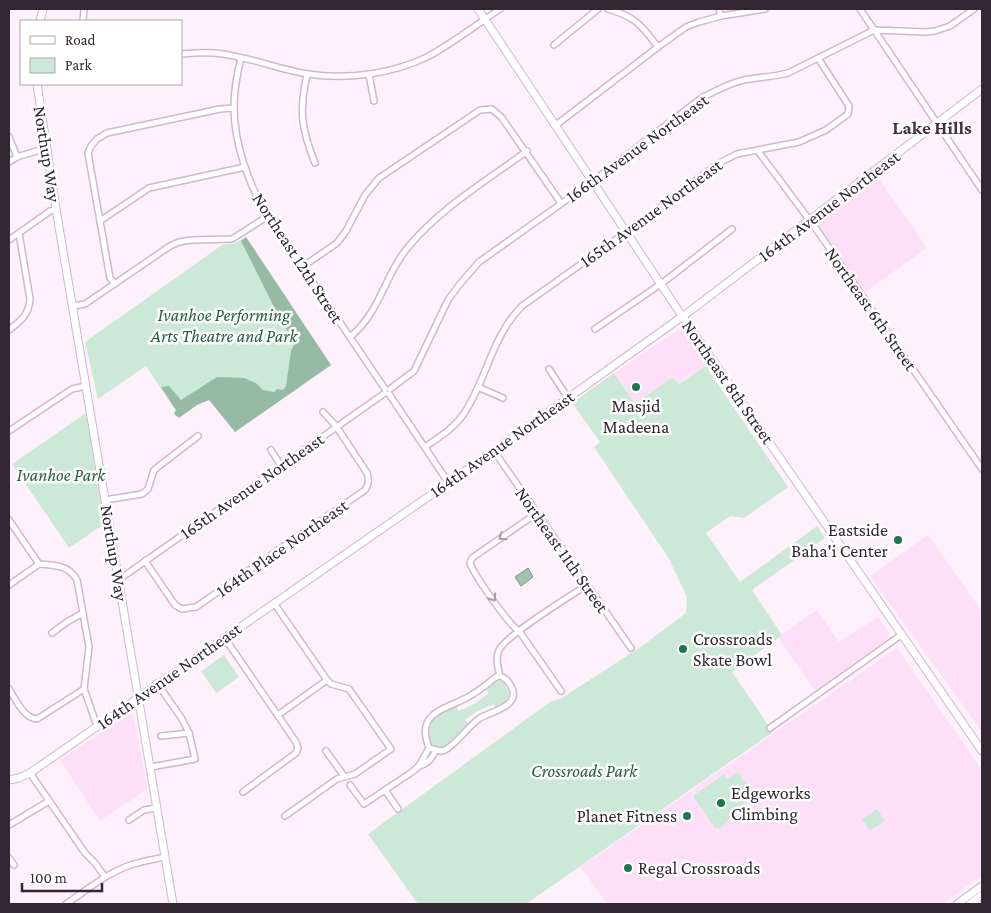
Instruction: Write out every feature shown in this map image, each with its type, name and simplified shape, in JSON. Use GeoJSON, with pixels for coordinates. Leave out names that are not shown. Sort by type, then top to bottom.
{"type":"FeatureCollection","features":[{"type":"Feature","properties":{"kind":"street","name":"Northeast 8th Street"},"geometry":{"type":"LineString","coordinates":[[478,9],[660,284],[982,751]]}},
{"type":"Feature","properties":{"kind":"street"},"geometry":{"type":"LineString","coordinates":[[182,54],[215,53],[307,74],[341,76],[369,74],[425,58],[445,47],[500,9]]}},
{"type":"Feature","properties":{"kind":"street"},"geometry":{"type":"LineString","coordinates":[[554,45],[598,9]]}},
{"type":"Feature","properties":{"kind":"street"},"geometry":{"type":"LineString","coordinates":[[608,9],[630,17],[637,22],[658,47]]}},
{"type":"Feature","properties":{"kind":"street"},"geometry":{"type":"LineString","coordinates":[[719,9],[720,16]]}},
{"type":"Feature","properties":{"kind":"street"},"geometry":{"type":"LineString","coordinates":[[556,125],[686,27],[720,16],[764,9]]}},
{"type":"Feature","properties":{"kind":"street"},"geometry":{"type":"LineString","coordinates":[[860,9],[982,190]]}},
{"type":"Feature","properties":{"kind":"street"},"geometry":{"type":"LineString","coordinates":[[874,30],[935,31],[950,26],[974,9]]}},
{"type":"Feature","properties":{"kind":"street","name":"166th Avenue Northeast"},"geometry":{"type":"LineString","coordinates":[[387,391],[414,371],[448,300],[469,272],[490,253],[593,181],[703,97],[743,80],[788,73],[874,30]]}},
{"type":"Feature","properties":{"kind":"street","name":"Northeast 12th Street"},"geometry":{"type":"LineString","coordinates":[[242,58],[236,79],[234,108],[238,138],[254,193],[448,482]]}},
{"type":"Feature","properties":{"kind":"street","name":"165th Avenue Northeast"},"geometry":{"type":"LineString","coordinates":[[478,387],[500,335],[512,316],[532,298],[627,232],[719,162],[737,154],[794,143],[813,136],[826,130],[848,114],[849,106],[818,58]]}},
{"type":"Feature","properties":{"kind":"street"},"geometry":{"type":"LineString","coordinates":[[307,74],[301,102],[302,118],[305,134],[315,163]]}},
{"type":"Feature","properties":{"kind":"street"},"geometry":{"type":"LineString","coordinates":[[369,74],[374,101]]}},
{"type":"Feature","properties":{"kind":"street","name":"Northup Way"},"geometry":{"type":"LineString","coordinates":[[37,85],[72,306],[174,904]]}},
{"type":"Feature","properties":{"kind":"street","name":"164th Avenue Northeast"},"geometry":{"type":"LineString","coordinates":[[9,780],[30,773],[157,683],[494,451],[683,316],[982,89]]}},
{"type":"Feature","properties":{"kind":"street"},"geometry":{"type":"LineString","coordinates":[[115,284],[110,278],[88,153],[91,146],[97,139],[117,131],[220,109],[234,108]]}},
{"type":"Feature","properties":{"kind":"street"},"geometry":{"type":"LineString","coordinates":[[302,267],[337,243],[374,182],[480,110],[492,109],[502,118],[561,204]]}},
{"type":"Feature","properties":{"kind":"street"},"geometry":{"type":"LineString","coordinates":[[9,137],[17,157]]}},
{"type":"Feature","properties":{"kind":"street"},"geometry":{"type":"LineString","coordinates":[[9,162],[17,157],[46,148]]}},
{"type":"Feature","properties":{"kind":"street"},"geometry":{"type":"LineString","coordinates":[[350,337],[368,319],[397,262],[427,227],[445,211],[526,151]]}},
{"type":"Feature","properties":{"kind":"street","name":"Northeast 6th Street"},"geometry":{"type":"LineString","coordinates":[[758,151],[810,220],[982,469]]}},
{"type":"Feature","properties":{"kind":"street"},"geometry":{"type":"LineString","coordinates":[[100,220],[149,188],[245,167]]}},
{"type":"Feature","properties":{"kind":"street"},"geometry":{"type":"LineString","coordinates":[[9,240],[50,211],[56,210]]}},
{"type":"Feature","properties":{"kind":"street"},"geometry":{"type":"LineString","coordinates":[[72,306],[85,304],[170,246],[179,242],[232,239],[268,216]]}},
{"type":"Feature","properties":{"kind":"street"},"geometry":{"type":"LineString","coordinates":[[595,329],[660,284],[732,229]]}},
{"type":"Feature","properties":{"kind":"street"},"geometry":{"type":"LineString","coordinates":[[9,330],[22,320],[30,309],[19,232]]}},
{"type":"Feature","properties":{"kind":"street"},"geometry":{"type":"LineString","coordinates":[[549,369],[568,398]]}},
{"type":"Feature","properties":{"kind":"street"},"geometry":{"type":"LineString","coordinates":[[9,432],[72,389],[86,386]]}},
{"type":"Feature","properties":{"kind":"street"},"geometry":{"type":"LineString","coordinates":[[424,447],[456,424],[478,387],[503,398]]}},
{"type":"Feature","properties":{"kind":"street","name":"165th Avenue Northeast"},"geometry":{"type":"LineString","coordinates":[[118,577],[124,576],[387,391]]}},
{"type":"Feature","properties":{"kind":"street"},"geometry":{"type":"LineString","coordinates":[[323,412],[336,426]]}},
{"type":"Feature","properties":{"kind":"street","name":"164th Place Northeast"},"geometry":{"type":"LineString","coordinates":[[145,561],[175,605],[182,609],[196,607],[365,490],[369,480],[364,468],[336,426]]}},
{"type":"Feature","properties":{"kind":"street"},"geometry":{"type":"LineString","coordinates":[[105,500],[142,494],[148,489],[154,470],[198,436]]}},
{"type":"Feature","properties":{"kind":"street"},"geometry":{"type":"LineString","coordinates":[[271,450],[282,466]]}},
{"type":"Feature","properties":{"kind":"street","name":"Northeast 11th Street"},"geometry":{"type":"LineString","coordinates":[[494,451],[631,648]]}},
{"type":"Feature","properties":{"kind":"street"},"geometry":{"type":"LineString","coordinates":[[537,513],[472,558],[470,563],[514,628],[519,631],[561,691]]}},
{"type":"Feature","properties":{"kind":"street"},"geometry":{"type":"LineString","coordinates":[[9,520],[39,564]]}},
{"type":"Feature","properties":{"kind":"street"},"geometry":{"type":"LineString","coordinates":[[9,585],[39,564],[68,568],[74,574],[77,580],[89,647],[84,689],[97,726]]}},
{"type":"Feature","properties":{"kind":"street"},"geometry":{"type":"LineString","coordinates":[[500,676],[497,660],[498,651],[502,645],[519,631],[587,585]]}},
{"type":"Feature","properties":{"kind":"street"},"geometry":{"type":"LineString","coordinates":[[274,603],[327,680],[331,684],[349,689],[391,749],[355,774],[337,779],[285,816]]}},
{"type":"Feature","properties":{"kind":"street"},"geometry":{"type":"LineString","coordinates":[[52,633],[83,613]]}},
{"type":"Feature","properties":{"kind":"street"},"geometry":{"type":"LineString","coordinates":[[770,728],[901,634]]}},
{"type":"Feature","properties":{"kind":"street"},"geometry":{"type":"LineString","coordinates":[[224,638],[278,715],[298,748],[296,753],[243,792]]}},
{"type":"Feature","properties":{"kind":"street"},"geometry":{"type":"LineString","coordinates":[[350,785],[364,804],[412,772],[419,766],[429,748],[425,732],[427,722],[431,718],[442,710],[468,697],[496,677],[506,678],[514,695],[512,700],[500,709],[480,718],[446,750],[429,748]]}},
{"type":"Feature","properties":{"kind":"street"},"geometry":{"type":"LineString","coordinates":[[278,715],[327,680]]}},
{"type":"Feature","properties":{"kind":"street"},"geometry":{"type":"LineString","coordinates":[[151,767],[195,759],[189,733],[182,719],[157,683]]}},
{"type":"Feature","properties":{"kind":"street"},"geometry":{"type":"LineString","coordinates":[[9,689],[28,716],[37,719],[84,689]]}},
{"type":"Feature","properties":{"kind":"street"},"geometry":{"type":"LineString","coordinates":[[161,736],[189,733]]}},
{"type":"Feature","properties":{"kind":"street"},"geometry":{"type":"LineString","coordinates":[[326,750],[344,776]]}},
{"type":"Feature","properties":{"kind":"street"},"geometry":{"type":"LineString","coordinates":[[419,766],[432,758],[436,750]]}},
{"type":"Feature","properties":{"kind":"street"},"geometry":{"type":"LineString","coordinates":[[30,773],[84,853],[95,863],[105,877]]}},
{"type":"Feature","properties":{"kind":"street"},"geometry":{"type":"LineString","coordinates":[[385,790],[398,809]]}},
{"type":"Feature","properties":{"kind":"street"},"geometry":{"type":"LineString","coordinates":[[9,825],[49,801]]}},
{"type":"Feature","properties":{"kind":"street"},"geometry":{"type":"LineString","coordinates":[[129,820],[144,810],[157,808]]}},
{"type":"Feature","properties":{"kind":"street"},"geometry":{"type":"LineString","coordinates":[[66,904],[105,877],[133,864],[165,857]]}},
{"type":"Feature","properties":{"kind":"street"},"geometry":{"type":"LineString","coordinates":[[9,858],[14,865]]}},
{"type":"Feature","properties":{"kind":"street"},"geometry":{"type":"LineString","coordinates":[[957,904],[982,886]]}},
{"type":"Feature","properties":{"kind":"street"},"geometry":{"type":"LineString","coordinates":[[970,904],[982,895]]}},
{"type":"Feature","properties":{"kind":"shaded area"},"geometry":{"type":"Polygon","coordinates":[[[877,176],[927,248],[861,295],[814,226],[877,176]]]}},
{"type":"Feature","properties":{"kind":"shaded area"},"geometry":{"type":"Polygon","coordinates":[[[246,237],[331,365],[235,432],[209,400],[197,405],[179,418],[174,414],[176,410],[161,387],[169,386],[181,400],[217,377],[244,378],[256,383],[263,390],[274,392],[277,389],[283,390],[286,386],[291,351],[295,343],[280,319],[241,241],[246,237]]]}},
{"type":"Feature","properties":{"kind":"shaded area"},"geometry":{"type":"Polygon","coordinates":[[[682,329],[707,365],[678,384],[673,377],[635,403],[614,373],[682,329]]]}},
{"type":"Feature","properties":{"kind":"shaded area"},"geometry":{"type":"Polygon","coordinates":[[[928,535],[982,611],[982,732],[870,576],[928,535]]]}},
{"type":"Feature","properties":{"kind":"shaded area"},"geometry":{"type":"Polygon","coordinates":[[[528,568],[533,577],[521,586],[515,577],[528,568]]]}},
{"type":"Feature","properties":{"kind":"shaded area"},"geometry":{"type":"Polygon","coordinates":[[[817,610],[839,642],[878,617],[889,633],[888,638],[883,642],[815,691],[778,637],[817,610]]]}},
{"type":"Feature","properties":{"kind":"shaded area"},"geometry":{"type":"Polygon","coordinates":[[[897,648],[982,770],[982,876],[942,904],[607,904],[581,867],[897,648]]]}},
{"type":"Feature","properties":{"kind":"shaded area"},"geometry":{"type":"Polygon","coordinates":[[[131,713],[134,716],[147,789],[100,821],[60,760],[131,713]]]}},
{"type":"Feature","properties":{"kind":"green space","name":"Ivanhoe Performing Arts Theatre and Park"},"geometry":{"type":"Polygon","coordinates":[[[246,237],[331,365],[235,432],[206,390],[176,411],[146,366],[98,399],[85,342],[222,245],[235,243],[246,237]]]}},
{"type":"Feature","properties":{"kind":"green space","name":"Crossroads Park"},"geometry":{"type":"Polygon","coordinates":[[[707,365],[708,370],[788,487],[744,518],[730,516],[706,533],[740,582],[817,526],[825,538],[752,590],[782,635],[732,672],[773,732],[526,904],[418,904],[368,834],[550,702],[562,698],[642,646],[686,613],[687,597],[668,557],[594,447],[600,442],[572,403],[614,373],[635,403],[673,377],[679,384],[707,365]]]}},
{"type":"Feature","properties":{"kind":"green space","name":"Ivanhoe Park"},"geometry":{"type":"Polygon","coordinates":[[[86,413],[104,524],[69,548],[12,464],[86,413]]]}},
{"type":"Feature","properties":{"kind":"green space"},"geometry":{"type":"Polygon","coordinates":[[[224,655],[239,677],[216,693],[201,671],[224,655]]]}},
{"type":"Feature","properties":{"kind":"green space"},"geometry":{"type":"Polygon","coordinates":[[[497,680],[503,681],[509,694],[506,703],[496,708],[494,704],[476,712],[465,720],[468,724],[453,742],[442,748],[433,746],[428,735],[431,722],[442,713],[454,707],[457,706],[458,711],[476,703],[489,693],[486,689],[497,680]]]}},
{"type":"Feature","properties":{"kind":"green space","name":"Edgeworks Climbing"},"geometry":{"type":"Polygon","coordinates":[[[738,772],[755,796],[740,806],[742,809],[728,819],[728,822],[719,829],[715,828],[693,796],[724,774],[727,779],[738,772]]]}},
{"type":"Feature","properties":{"kind":"green space"},"geometry":{"type":"Polygon","coordinates":[[[877,809],[885,821],[870,831],[862,819],[877,809]]]}},
{"type":"Feature","properties":{"kind":"place","name":"Masjid Madeena"},"geometry":{"type":"Point","coordinates":[636,387]}},
{"type":"Feature","properties":{"kind":"place","name":"Eastside Baha'i Center"},"geometry":{"type":"Point","coordinates":[898,540]}},
{"type":"Feature","properties":{"kind":"place","name":"Crossroads Skate Bowl"},"geometry":{"type":"Point","coordinates":[683,649]}},
{"type":"Feature","properties":{"kind":"place","name":"Edgeworks Climbing"},"geometry":{"type":"Point","coordinates":[721,803]}},
{"type":"Feature","properties":{"kind":"place","name":"Planet Fitness"},"geometry":{"type":"Point","coordinates":[687,816]}},
{"type":"Feature","properties":{"kind":"place","name":"Regal Crossroads"},"geometry":{"type":"Point","coordinates":[628,868]}},
{"type":"Feature","properties":{"kind":"district","name":"Lake Hills"},"geometry":{"type":"Point","coordinates":[932,127]}}]}
